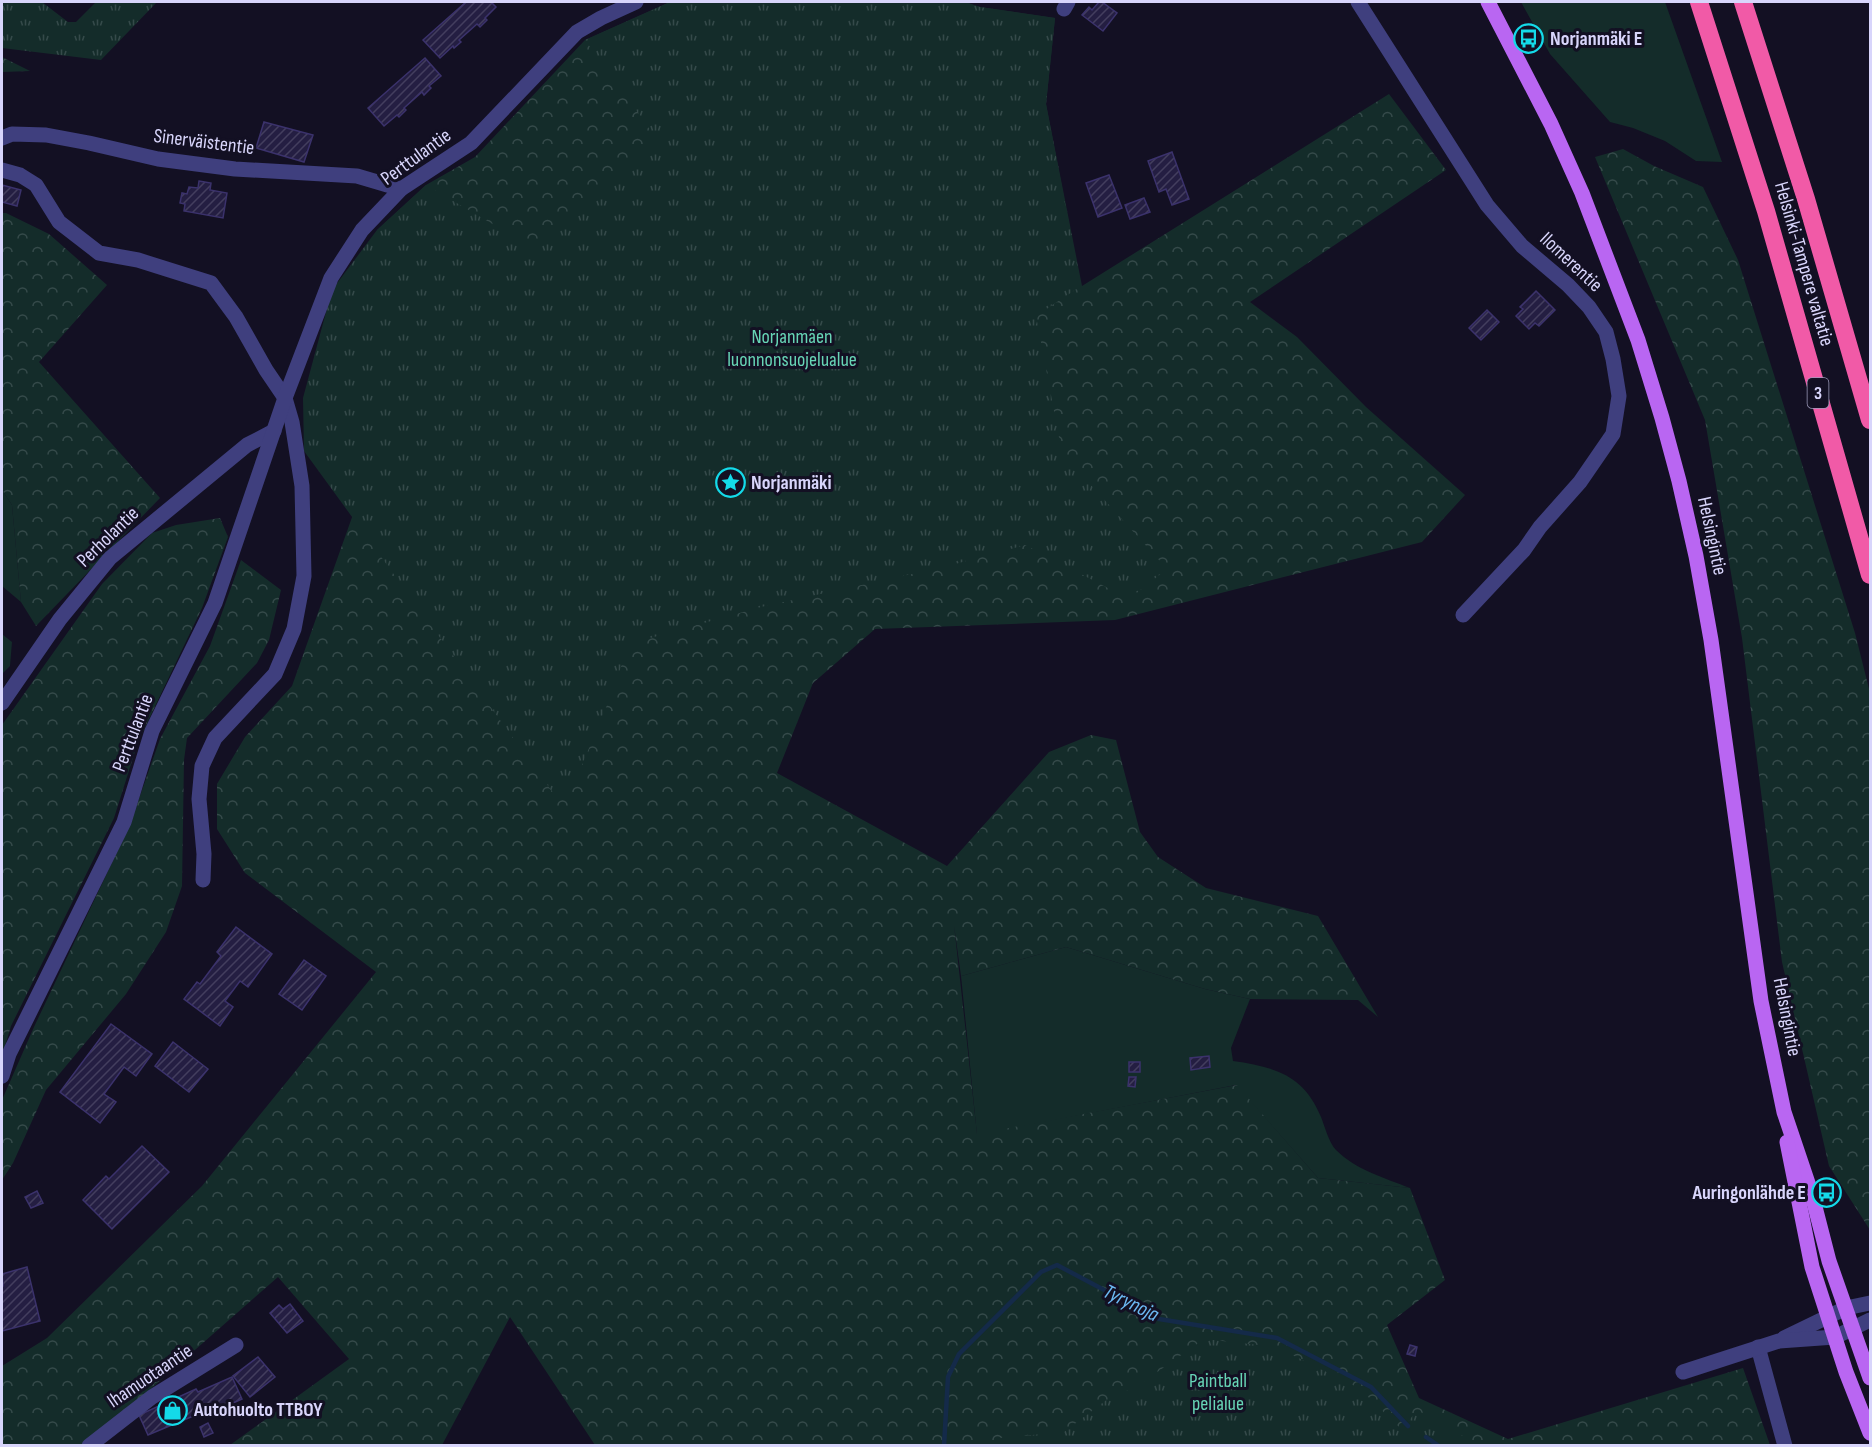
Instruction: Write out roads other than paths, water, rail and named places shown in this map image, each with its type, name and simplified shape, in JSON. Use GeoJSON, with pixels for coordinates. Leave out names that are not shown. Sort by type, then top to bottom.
{"type":"FeatureCollection","features":[{"type":"Feature","properties":{"kind":"highway","name":"Helsinki-Tampere valtatie"},"geometry":{"type":"LineString","coordinates":[[1699,2],[1766,211],[1870,575]]}},
{"type":"Feature","properties":{"kind":"highway","name":"Helsinki-Tampere valtatie"},"geometry":{"type":"LineString","coordinates":[[1743,2],[1806,199],[1870,420]]}},
{"type":"Feature","properties":{"kind":"main road","name":"Helsingintie"},"geometry":{"type":"LineString","coordinates":[[1488,2],[1551,124],[1595,226],[1638,340],[1679,481],[1696,556],[1711,640],[1761,1001],[1784,1112],[1788,1151],[1797,1199],[1812,1267],[1846,1372],[1870,1432]]}},
{"type":"Feature","properties":{"kind":"main road","name":"Helsingintie"},"geometry":{"type":"LineString","coordinates":[[1784,1112],[1812,1195],[1829,1261],[1870,1378]]}},
{"type":"Feature","properties":{"kind":"street","name":"Perttulantie"},"geometry":{"type":"LineString","coordinates":[[2,1076],[9,1053],[124,822],[152,731],[215,603],[285,398],[331,278],[362,230],[401,189],[471,143],[577,32],[636,2]]}},
{"type":"Feature","properties":{"kind":"street","name":"Ilomerentie"},"geometry":{"type":"LineString","coordinates":[[1358,2],[1487,205],[1522,246],[1568,285],[1589,307],[1606,332],[1613,359],[1619,396],[1612,434],[1580,482],[1540,527],[1524,550],[1463,615]]}},
{"type":"Feature","properties":{"kind":"street","name":"Sinerväistentie"},"geometry":{"type":"LineString","coordinates":[[2,138],[12,134],[46,135],[158,159],[235,169],[357,176],[401,189]]}},
{"type":"Feature","properties":{"kind":"street"},"geometry":{"type":"LineString","coordinates":[[2,170],[20,175],[36,185],[59,222],[99,253],[138,260],[211,283],[236,317],[285,398],[292,422],[302,486],[304,576],[294,629],[275,674],[215,738],[202,766],[198,799],[204,854],[203,880]]}},
{"type":"Feature","properties":{"kind":"street","name":"Perholantie"},"geometry":{"type":"LineString","coordinates":[[2,703],[60,619],[110,558],[247,445],[274,431]]}},
{"type":"Feature","properties":{"kind":"street"},"geometry":{"type":"LineString","coordinates":[[1683,1372],[1779,1341],[1846,1308],[1870,1303]]}},
{"type":"Feature","properties":{"kind":"street"},"geometry":{"type":"LineString","coordinates":[[1779,1341],[1835,1337],[1870,1320]]}},
{"type":"Feature","properties":{"kind":"street","name":"Ihamuotaantie"},"geometry":{"type":"LineString","coordinates":[[89,1446],[152,1397],[236,1345]]}},
{"type":"Feature","properties":{"kind":"street"},"geometry":{"type":"LineString","coordinates":[[1758,1347],[1785,1446]]}},
{"type":"Feature","properties":{"kind":"waterway","name":"Tyrynoja"},"geometry":{"type":"LineString","coordinates":[[944,1446],[948,1377],[959,1354],[1041,1272],[1057,1265],[1159,1319],[1277,1338],[1371,1387],[1408,1426]]}},
{"type":"Feature","properties":{"kind":"waterway","name":"Tyrynoja"},"geometry":{"type":"LineString","coordinates":[[1426,1437],[1439,1446]]}},
{"type":"Feature","properties":{"kind":"place","name":"Norjanmäki E"},"geometry":{"type":"Point","coordinates":[1529,39]}},
{"type":"Feature","properties":{"kind":"place","name":"Norjanmäki"},"geometry":{"type":"Point","coordinates":[730,483]}},
{"type":"Feature","properties":{"kind":"place","name":"Auringonlähde E"},"geometry":{"type":"Point","coordinates":[1827,1193]}},
{"type":"Feature","properties":{"kind":"place","name":"Autohuolto TTBOY"},"geometry":{"type":"Point","coordinates":[173,1410]}},
{"type":"Feature","properties":{"kind":"park label","name":"Norjanmäen luonnonsuojelualue"},"geometry":{"type":"Point","coordinates":[792,348]}},
{"type":"Feature","properties":{"kind":"park label","name":"Paintball pelialue"},"geometry":{"type":"Point","coordinates":[1218,1392]}}]}
